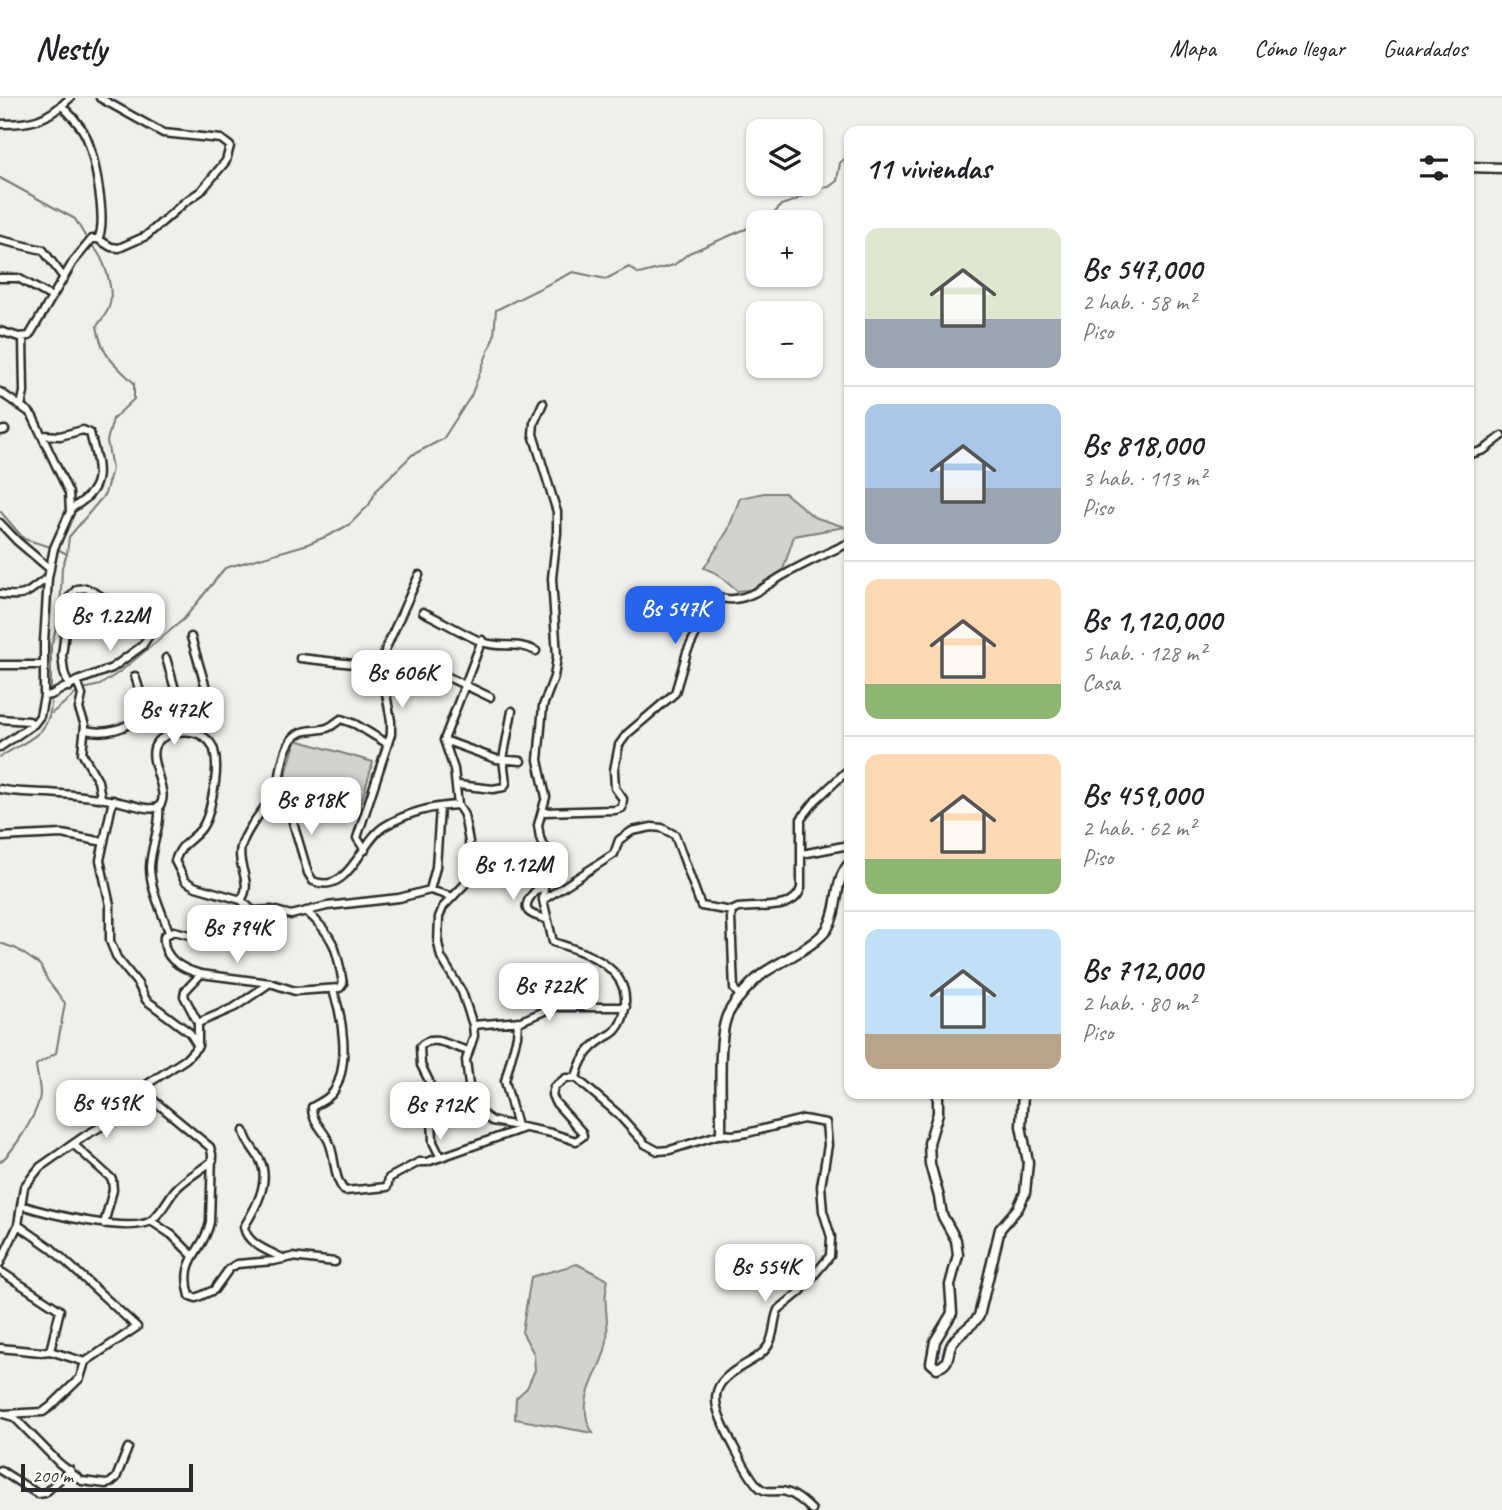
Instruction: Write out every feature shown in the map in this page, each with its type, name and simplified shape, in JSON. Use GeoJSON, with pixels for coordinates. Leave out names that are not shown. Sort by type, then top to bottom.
{"type":"FeatureCollection","features":[{"type":"Feature","properties":{"kind":"street"},"geometry":{"type":"LineString","coordinates":[[0,124],[27,124],[43,119],[70,98]]}},
{"type":"Feature","properties":{"kind":"street"},"geometry":{"type":"LineString","coordinates":[[0,331],[23,338],[29,337],[88,242],[98,239],[111,247],[119,248],[146,236],[201,191],[226,160],[231,149],[228,143],[221,139],[163,133],[100,98]]}},
{"type":"Feature","properties":{"kind":"street"},"geometry":{"type":"LineString","coordinates":[[62,106],[79,123],[89,145],[102,218],[98,239]]}},
{"type":"Feature","properties":{"kind":"street"},"geometry":{"type":"LineString","coordinates":[[1474,167],[1502,167]]}},
{"type":"Feature","properties":{"kind":"street"},"geometry":{"type":"LineString","coordinates":[[0,240],[43,250],[64,278]]}},
{"type":"Feature","properties":{"kind":"street"},"geometry":{"type":"LineString","coordinates":[[0,278],[22,280],[52,297]]}},
{"type":"Feature","properties":{"kind":"street"},"geometry":{"type":"LineString","coordinates":[[21,406],[24,392],[23,338]]}},
{"type":"Feature","properties":{"kind":"street"},"geometry":{"type":"LineString","coordinates":[[0,392],[33,417],[69,493],[70,509],[69,518],[54,548],[48,578],[44,696],[40,716],[34,724],[0,747]]}},
{"type":"Feature","properties":{"kind":"street"},"geometry":{"type":"LineString","coordinates":[[543,403],[534,423],[534,444],[557,512],[558,523],[552,563],[556,657],[554,677],[542,706],[538,746],[538,768],[546,797],[538,831],[547,854],[543,900],[553,942],[588,955],[620,978],[626,1007],[616,1031],[601,1040],[582,1059],[576,1078]]}},
{"type":"Feature","properties":{"kind":"street"},"geometry":{"type":"LineString","coordinates":[[42,435],[60,436],[83,430],[90,433],[99,477],[95,489],[70,509]]}},
{"type":"Feature","properties":{"kind":"street"},"geometry":{"type":"LineString","coordinates":[[1474,453],[1484,450],[1502,436]]}},
{"type":"Feature","properties":{"kind":"street"},"geometry":{"type":"LineString","coordinates":[[0,523],[50,569]]}},
{"type":"Feature","properties":{"kind":"street"},"geometry":{"type":"LineString","coordinates":[[543,812],[622,808],[623,799],[615,788],[617,751],[627,734],[675,693],[687,652],[699,625],[699,618],[689,603],[690,596],[695,594],[735,599],[753,593],[784,574],[844,545]]}},
{"type":"Feature","properties":{"kind":"street"},"geometry":{"type":"LineString","coordinates":[[365,850],[357,838],[388,744],[391,722],[381,666],[386,648],[419,575]]}},
{"type":"Feature","properties":{"kind":"street"},"geometry":{"type":"LineString","coordinates":[[0,594],[22,595],[48,578]]}},
{"type":"Feature","properties":{"kind":"street"},"geometry":{"type":"LineString","coordinates":[[44,696],[51,695],[112,668],[142,646],[150,634],[147,625],[137,616],[86,588],[77,589],[69,598],[62,656],[69,687]]}},
{"type":"Feature","properties":{"kind":"street"},"geometry":{"type":"LineString","coordinates":[[423,612],[470,637],[493,644],[525,645],[536,651]]}},
{"type":"Feature","properties":{"kind":"street"},"geometry":{"type":"LineString","coordinates":[[85,730],[117,730],[129,726],[147,714],[172,706],[209,708],[211,705],[191,637]]}},
{"type":"Feature","properties":{"kind":"street"},"geometry":{"type":"LineString","coordinates":[[482,640],[444,740],[458,785],[458,804],[464,815],[469,842],[470,873],[467,882],[443,906],[439,917],[438,943],[441,957],[462,992],[472,1025],[474,1036],[466,1060],[467,1079],[478,1111],[492,1121],[580,1140],[583,1136],[577,1124],[555,1102],[552,1095],[560,1080],[576,1078],[618,1114],[645,1144],[658,1151],[670,1150],[721,1134],[747,1133],[803,1119],[822,1121],[827,1126],[828,1145],[821,1186],[823,1210],[831,1237],[830,1256],[800,1292],[778,1310],[773,1334],[766,1349],[732,1372],[718,1388],[716,1397],[727,1433],[757,1485],[763,1490],[789,1493],[812,1510]]}},
{"type":"Feature","properties":{"kind":"street"},"geometry":{"type":"LineString","coordinates":[[166,659],[187,731]]}},
{"type":"Feature","properties":{"kind":"street"},"geometry":{"type":"LineString","coordinates":[[300,659],[431,669],[490,696]]}},
{"type":"Feature","properties":{"kind":"street"},"geometry":{"type":"LineString","coordinates":[[0,665],[44,664]]}},
{"type":"Feature","properties":{"kind":"street"},"geometry":{"type":"LineString","coordinates":[[135,676],[147,714]]}},
{"type":"Feature","properties":{"kind":"street"},"geometry":{"type":"LineString","coordinates":[[78,683],[82,695],[79,709],[85,725],[82,753],[98,781],[101,797]]}},
{"type":"Feature","properties":{"kind":"street"},"geometry":{"type":"LineString","coordinates":[[458,785],[493,789],[504,787],[503,759],[512,711]]}},
{"type":"Feature","properties":{"kind":"street"},"geometry":{"type":"LineString","coordinates":[[0,719],[29,721],[34,724]]}},
{"type":"Feature","properties":{"kind":"street"},"geometry":{"type":"LineString","coordinates":[[280,799],[278,789],[285,750],[296,734],[327,728],[341,719],[355,724],[388,744]]}},
{"type":"Feature","properties":{"kind":"street"},"geometry":{"type":"LineString","coordinates":[[169,932],[151,879],[150,867],[160,821],[159,806],[163,797],[153,752],[156,744],[165,736],[176,732],[187,731],[203,737],[214,749],[216,763],[213,795],[207,818],[201,830],[187,839],[175,860],[185,881],[196,887],[241,900],[253,911]]}},
{"type":"Feature","properties":{"kind":"street"},"geometry":{"type":"LineString","coordinates":[[444,740],[489,757],[521,761]]}},
{"type":"Feature","properties":{"kind":"street"},"geometry":{"type":"LineString","coordinates":[[543,900],[614,854],[619,840],[632,831],[652,827],[662,828],[676,835],[701,906],[732,911],[750,906],[781,905],[796,898],[801,888],[801,819],[824,791],[844,773]]}},
{"type":"Feature","properties":{"kind":"street"},"geometry":{"type":"LineString","coordinates":[[0,789],[101,797],[144,807],[159,806]]}},
{"type":"Feature","properties":{"kind":"street"},"geometry":{"type":"LineString","coordinates":[[241,900],[247,893],[239,858],[241,846],[270,800],[280,799],[287,802],[308,873],[313,881],[325,883],[334,881],[349,870],[383,827],[411,814],[458,804]]}},
{"type":"Feature","properties":{"kind":"street"},"geometry":{"type":"LineString","coordinates":[[113,800],[101,869],[110,905],[110,941],[117,958],[138,984],[146,1000],[190,1033],[198,1046]]}},
{"type":"Feature","properties":{"kind":"street"},"geometry":{"type":"LineString","coordinates":[[430,890],[436,867],[440,807]]}},
{"type":"Feature","properties":{"kind":"street"},"geometry":{"type":"LineString","coordinates":[[0,837],[62,834],[104,842]]}},
{"type":"Feature","properties":{"kind":"street"},"geometry":{"type":"LineString","coordinates":[[802,854],[844,846]]}},
{"type":"Feature","properties":{"kind":"street"},"geometry":{"type":"LineString","coordinates":[[721,1134],[719,1094],[724,1028],[728,1013],[762,975],[826,930],[835,910],[839,878],[844,871]]}},
{"type":"Feature","properties":{"kind":"street"},"geometry":{"type":"LineString","coordinates":[[544,886],[539,887],[527,907],[528,912],[546,919]]}},
{"type":"Feature","properties":{"kind":"street"},"geometry":{"type":"LineString","coordinates":[[306,911],[332,937],[339,957],[344,984],[333,990],[295,991],[270,984],[201,974],[178,967],[165,948],[164,936],[169,932],[197,937],[238,921],[253,911],[272,910],[291,915],[306,911],[399,898],[430,890],[453,897]]}},
{"type":"Feature","properties":{"kind":"street"},"geometry":{"type":"LineString","coordinates":[[732,911],[734,989],[741,997]]}},
{"type":"Feature","properties":{"kind":"street"},"geometry":{"type":"LineString","coordinates":[[0,1263],[18,1225],[24,1187],[40,1167],[106,1124],[141,1090],[186,1059],[198,1046],[198,1023],[184,996],[185,991],[201,974]]}},
{"type":"Feature","properties":{"kind":"street"},"geometry":{"type":"LineString","coordinates":[[198,1023],[236,1007],[270,984]]}},
{"type":"Feature","properties":{"kind":"street"},"geometry":{"type":"LineString","coordinates":[[333,990],[338,1003],[341,1028],[342,1070],[333,1093],[311,1110],[312,1117],[329,1141],[342,1189],[345,1191],[387,1187],[389,1178],[419,1163],[526,1127]]}},
{"type":"Feature","properties":{"kind":"street"},"geometry":{"type":"LineString","coordinates":[[472,1025],[518,1021],[554,1007],[626,1007]]}},
{"type":"Feature","properties":{"kind":"street"},"geometry":{"type":"LineString","coordinates":[[517,1126],[505,1080],[517,1036],[518,1021]]}},
{"type":"Feature","properties":{"kind":"street"},"geometry":{"type":"LineString","coordinates":[[440,1156],[433,1142],[431,1091],[421,1066],[420,1047],[431,1040],[469,1051]]}},
{"type":"Feature","properties":{"kind":"street"},"geometry":{"type":"LineString","coordinates":[[141,1090],[210,1147],[213,1160],[208,1230],[193,1256],[186,1279],[190,1296],[196,1298],[214,1290],[234,1265],[299,1257],[335,1262]]}},
{"type":"Feature","properties":{"kind":"street"},"geometry":{"type":"LineString","coordinates":[[938,1099],[938,1113],[929,1143],[930,1164],[942,1216],[956,1240],[958,1255],[950,1285],[952,1313],[935,1342],[931,1358],[937,1368],[946,1362],[954,1341],[973,1325],[979,1316],[1000,1229],[1018,1208],[1025,1193],[1028,1162],[1021,1126],[1023,1099]]}},
{"type":"Feature","properties":{"kind":"street"},"geometry":{"type":"LineString","coordinates":[[244,1131],[246,1140],[260,1159],[264,1182],[255,1210],[244,1227],[245,1234],[253,1242],[284,1259]]}},
{"type":"Feature","properties":{"kind":"street"},"geometry":{"type":"LineString","coordinates":[[73,1144],[113,1180],[112,1198],[104,1224]]}},
{"type":"Feature","properties":{"kind":"street"},"geometry":{"type":"LineString","coordinates":[[21,1205],[44,1213],[104,1224],[140,1225],[151,1221],[177,1188],[213,1160]]}},
{"type":"Feature","properties":{"kind":"street"},"geometry":{"type":"LineString","coordinates":[[151,1221],[172,1235],[193,1256]]}},
{"type":"Feature","properties":{"kind":"street"},"geometry":{"type":"LineString","coordinates":[[3,1414],[43,1412],[80,1378],[85,1362],[137,1327],[51,1248],[18,1225]]}},
{"type":"Feature","properties":{"kind":"street"},"geometry":{"type":"LineString","coordinates":[[0,1271],[60,1310],[50,1351]]}},
{"type":"Feature","properties":{"kind":"street"},"geometry":{"type":"LineString","coordinates":[[0,1348],[50,1351],[85,1362]]}},
{"type":"Feature","properties":{"kind":"street"},"geometry":{"type":"LineString","coordinates":[[3,1414],[14,1418],[82,1481],[110,1483],[116,1478],[128,1448]]}},
{"type":"Feature","properties":{"kind":"street"},"geometry":{"type":"LineString","coordinates":[[0,1470],[38,1494],[45,1493],[70,1470]]}},
{"type":"Feature","properties":{"kind":"shaded area"},"geometry":{"type":"Polygon","coordinates":[[[764,493],[785,493],[814,517],[844,527],[794,536],[781,576],[758,589],[737,591],[716,573],[704,568],[728,530],[740,498],[764,493]]]}},
{"type":"Feature","properties":{"kind":"shaded area"},"geometry":{"type":"Polygon","coordinates":[[[296,740],[373,762],[358,813],[281,791],[296,740]]]}},
{"type":"Feature","properties":{"kind":"shaded area"},"geometry":{"type":"Polygon","coordinates":[[[577,1264],[608,1280],[607,1341],[586,1401],[588,1422],[593,1433],[515,1419],[516,1398],[527,1388],[535,1370],[534,1354],[522,1332],[531,1277],[577,1264]]]}},
{"type":"Feature","properties":{"kind":"waterway"},"geometry":{"type":"LineString","coordinates":[[777,210],[781,205],[794,201],[815,188],[829,187],[837,181],[840,163],[844,159]]}},
{"type":"Feature","properties":{"kind":"waterway"},"geometry":{"type":"LineString","coordinates":[[0,178],[75,219],[88,241]]}},
{"type":"Feature","properties":{"kind":"waterway"},"geometry":{"type":"LineString","coordinates":[[83,689],[100,685],[121,671],[184,619],[225,568],[305,545],[350,524],[369,505],[377,489],[412,455],[443,439],[471,396],[494,336],[496,310],[573,272],[606,279],[629,267],[639,274],[674,265],[689,253],[746,229]]}},
{"type":"Feature","properties":{"kind":"waterway"},"geometry":{"type":"LineString","coordinates":[[51,691],[51,646],[60,615],[62,567],[69,537],[105,494],[112,469],[107,441],[113,419],[134,399],[134,383],[105,352],[99,336],[97,326],[108,310],[111,292],[104,265],[91,245]]}},
{"type":"Feature","properties":{"kind":"waterway"},"geometry":{"type":"LineString","coordinates":[[0,511],[24,539],[51,547]]}},
{"type":"Feature","properties":{"kind":"waterway"},"geometry":{"type":"LineString","coordinates":[[57,549],[67,554]]}},
{"type":"Feature","properties":{"kind":"waterway"},"geometry":{"type":"LineString","coordinates":[[52,713],[78,692]]}},
{"type":"Feature","properties":{"kind":"waterway"},"geometry":{"type":"LineString","coordinates":[[0,757],[29,740],[43,728],[48,720],[51,697]]}},
{"type":"Feature","properties":{"kind":"waterway"},"geometry":{"type":"LineString","coordinates":[[0,943],[17,949],[40,965],[48,981],[65,1003],[56,1053],[36,1065],[39,1102],[19,1140],[0,1162]]}}]}
